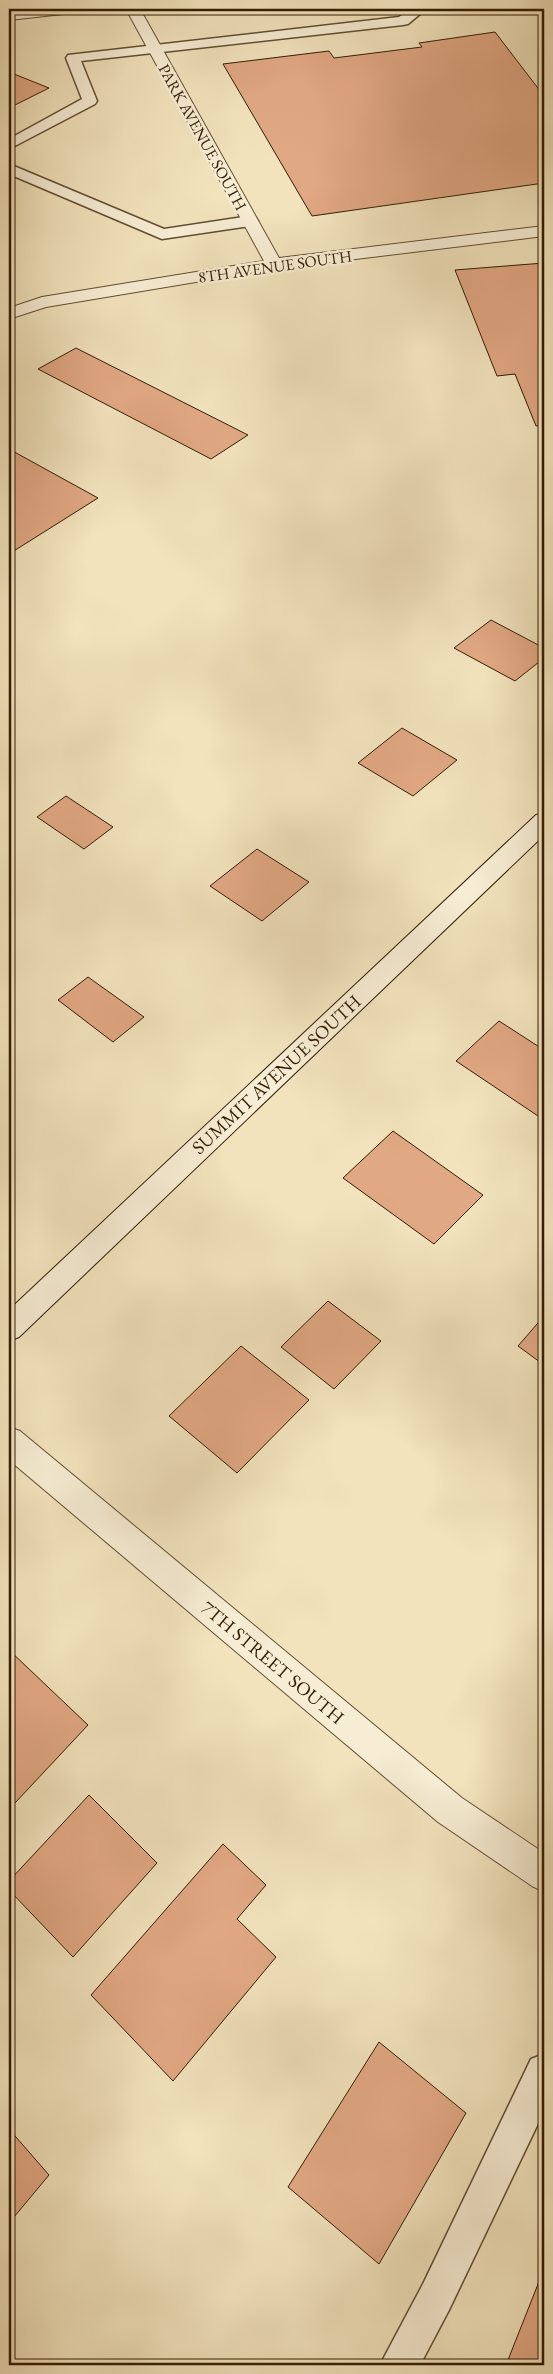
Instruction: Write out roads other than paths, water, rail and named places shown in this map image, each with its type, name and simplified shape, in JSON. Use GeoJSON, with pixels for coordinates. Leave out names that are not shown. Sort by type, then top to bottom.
{"type":"FeatureCollection","features":[{"type":"Feature","properties":{"kind":"street"},"geometry":{"type":"LineString","coordinates":[[9,16],[72,9]]}},
{"type":"Feature","properties":{"kind":"street","name":"PARK AVENUE SOUTH"},"geometry":{"type":"LineString","coordinates":[[133,9],[274,264]]}},
{"type":"Feature","properties":{"kind":"street","name":"8TH AVENUE SOUTH"},"geometry":{"type":"LineString","coordinates":[[9,314],[42,302],[274,264],[544,231]]}},
{"type":"Feature","properties":{"kind":"street","name":"SUMMIT AVENUE SOUTH"},"geometry":{"type":"LineString","coordinates":[[9,1328],[544,821]]}},
{"type":"Feature","properties":{"kind":"street","name":"7TH STREET SOUTH"},"geometry":{"type":"LineString","coordinates":[[9,1441],[450,1810],[544,1874]]}},
{"type":"Feature","properties":{"kind":"lane"},"geometry":{"type":"LineString","coordinates":[[9,145],[90,101],[72,58],[403,21],[419,9]]}},
{"type":"Feature","properties":{"kind":"lane"},"geometry":{"type":"LineString","coordinates":[[9,169],[162,234],[250,222]]}},
{"type":"Feature","properties":{"kind":"lane"},"geometry":{"type":"LineString","coordinates":[[399,2365],[436,2297],[544,2072]]}}]}
